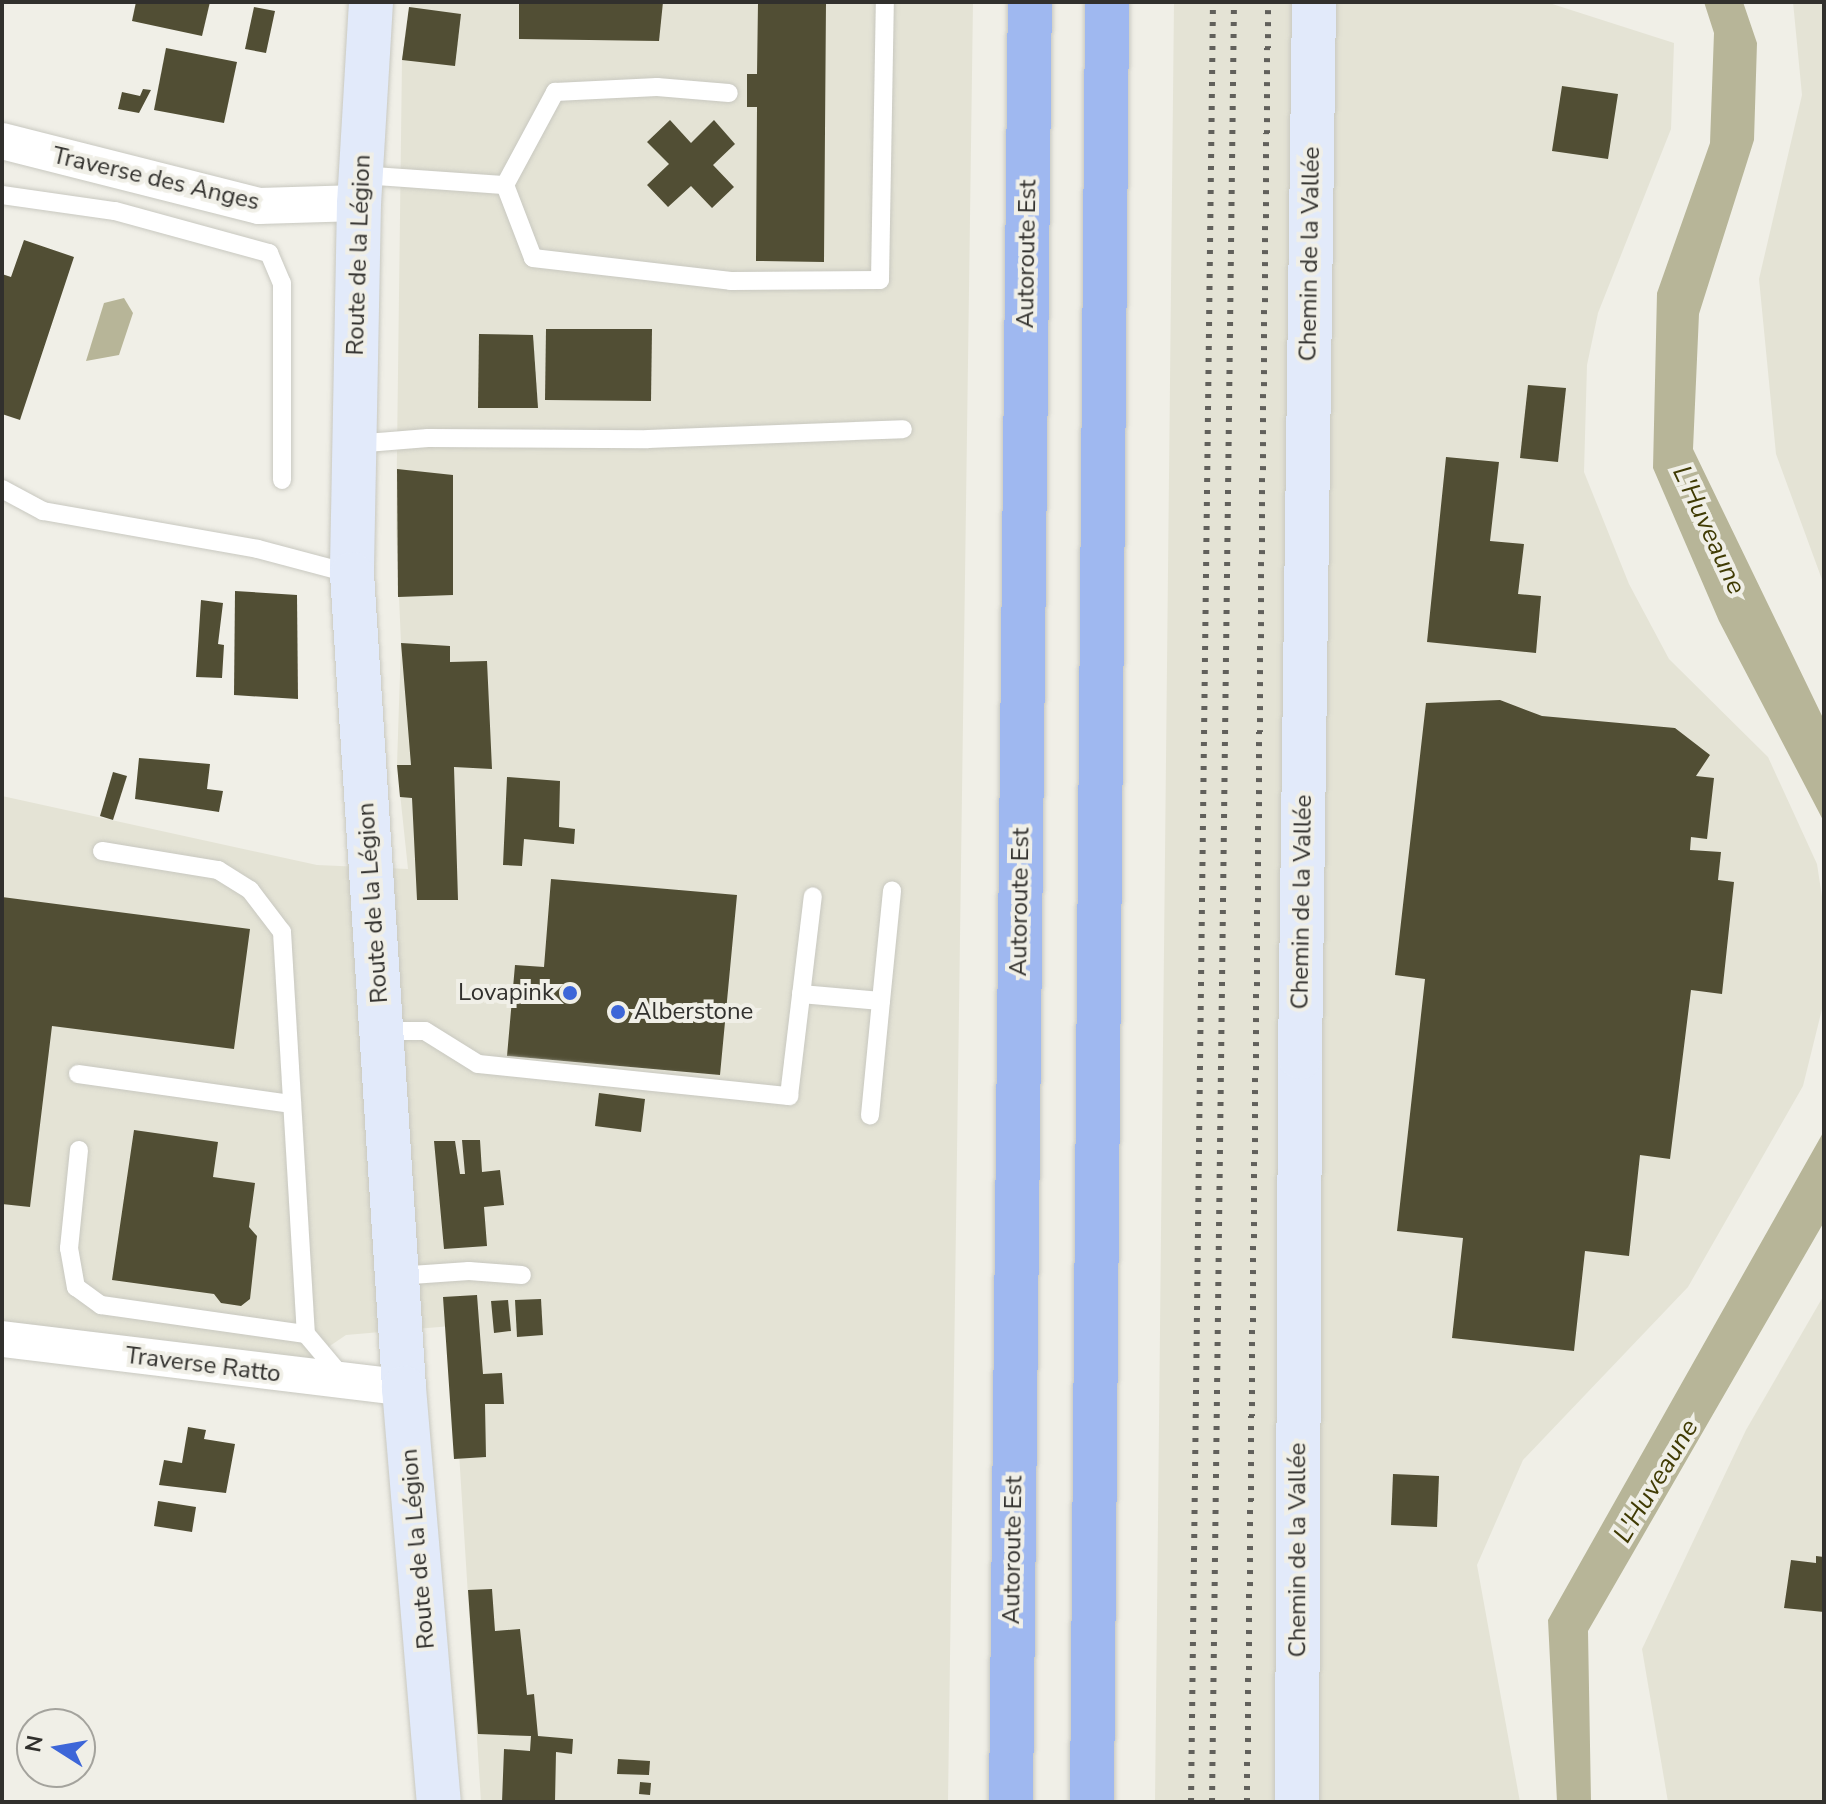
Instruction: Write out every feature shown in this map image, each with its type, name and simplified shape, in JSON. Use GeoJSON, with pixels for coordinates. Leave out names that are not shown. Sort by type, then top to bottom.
{"type":"FeatureCollection","features":[{"type":"Feature","properties":{"kind":"highway","name":"Autoroute Est"},"geometry":{"type":"LineString","coordinates":[[1011,1802],[1030,2]]}},
{"type":"Feature","properties":{"kind":"highway"},"geometry":{"type":"LineString","coordinates":[[1092,1802],[1107,2]]}},
{"type":"Feature","properties":{"kind":"main road","name":"Route de la Légion"},"geometry":{"type":"LineString","coordinates":[[371,2],[360,189],[352,574],[404,1388],[439,1802]]}},
{"type":"Feature","properties":{"kind":"main road","name":"Chemin de la Vallée"},"geometry":{"type":"LineString","coordinates":[[1297,1802],[1300,1057],[1314,2]]}},
{"type":"Feature","properties":{"kind":"street","name":"Traverse des Anges"},"geometry":{"type":"LineString","coordinates":[[2,141],[259,206],[360,189]]}},
{"type":"Feature","properties":{"kind":"street","name":"Traverse Ratto"},"geometry":{"type":"LineString","coordinates":[[2,1339],[404,1388]]}},
{"type":"Feature","properties":{"kind":"lane"},"geometry":{"type":"LineString","coordinates":[[729,93],[657,87],[555,92],[505,185],[533,258],[731,281],[880,280],[885,2]]}},
{"type":"Feature","properties":{"kind":"lane"},"geometry":{"type":"LineString","coordinates":[[360,189],[505,185]]}},
{"type":"Feature","properties":{"kind":"lane"},"geometry":{"type":"LineString","coordinates":[[2,195],[115,211],[269,253],[282,283],[282,480]]}},
{"type":"Feature","properties":{"kind":"lane"},"geometry":{"type":"LineString","coordinates":[[354,444],[428,438],[648,439],[903,429]]}},
{"type":"Feature","properties":{"kind":"lane"},"geometry":{"type":"LineString","coordinates":[[2,489],[43,511],[258,549],[352,574]]}},
{"type":"Feature","properties":{"kind":"lane"},"geometry":{"type":"LineString","coordinates":[[102,851],[218,870],[250,890],[282,932],[306,1334],[348,1383]]}},
{"type":"Feature","properties":{"kind":"lane"},"geometry":{"type":"LineString","coordinates":[[870,1115],[892,891]]}},
{"type":"Feature","properties":{"kind":"lane"},"geometry":{"type":"LineString","coordinates":[[382,1031],[425,1031],[478,1064],[789,1096],[813,896]]}},
{"type":"Feature","properties":{"kind":"lane"},"geometry":{"type":"LineString","coordinates":[[801,994],[881,1001]]}},
{"type":"Feature","properties":{"kind":"lane"},"geometry":{"type":"LineString","coordinates":[[78,1074],[292,1104]]}},
{"type":"Feature","properties":{"kind":"lane"},"geometry":{"type":"LineString","coordinates":[[79,1150],[69,1248],[76,1287],[101,1305],[306,1334]]}},
{"type":"Feature","properties":{"kind":"lane"},"geometry":{"type":"LineString","coordinates":[[397,1276],[469,1271],[522,1275]]}},
{"type":"Feature","properties":{"kind":"shaded area"},"geometry":{"type":"Polygon","coordinates":[[[411,2],[973,2],[948,1802],[481,1802],[451,1326],[346,1335],[296,1369],[2,1325],[2,796],[317,865],[408,869],[397,765],[401,643],[396,529],[402,60],[411,2]]]}},
{"type":"Feature","properties":{"kind":"shaded area"},"geometry":{"type":"Polygon","coordinates":[[[1174,2],[1546,2],[1674,43],[1671,129],[1598,313],[1587,365],[1584,472],[1629,584],[1669,659],[1768,757],[1817,864],[1824,910],[1824,1001],[1803,1086],[1688,1287],[1523,1460],[1477,1565],[1520,1802],[1155,1802],[1174,2]]]}},
{"type":"Feature","properties":{"kind":"shaded area"},"geometry":{"type":"Polygon","coordinates":[[[1793,2],[1824,2],[1824,585],[1776,454],[1759,279],[1802,95],[1793,2]]]}},
{"type":"Feature","properties":{"kind":"shaded area"},"geometry":{"type":"Polygon","coordinates":[[[1824,1295],[1824,1802],[1668,1802],[1642,1649],[1746,1430],[1824,1295]]]}},
{"type":"Feature","properties":{"kind":"water","name":"L'Huveaune"},"geometry":{"type":"Polygon","coordinates":[[[1704,2],[1743,2],[1757,43],[1754,140],[1699,314],[1693,449],[1824,720],[1824,822],[1719,621],[1653,468],[1657,293],[1710,143],[1714,33],[1704,2]]]}},
{"type":"Feature","properties":{"kind":"water"},"geometry":{"type":"Polygon","coordinates":[[[124,298],[133,313],[119,355],[86,361],[104,303],[124,298]]]}},
{"type":"Feature","properties":{"kind":"water","name":"L'Huveaune"},"geometry":{"type":"Polygon","coordinates":[[[1824,1131],[1824,1222],[1588,1631],[1591,1802],[1557,1802],[1548,1620],[1824,1131]]]}},
{"type":"Feature","properties":{"kind":"building"},"geometry":{"type":"Polygon","coordinates":[[[136,2],[210,2],[202,36],[132,21],[136,2]]]}},
{"type":"Feature","properties":{"kind":"building"},"geometry":{"type":"Polygon","coordinates":[[[519,2],[663,2],[659,41],[519,39],[519,2]]]}},
{"type":"Feature","properties":{"kind":"building"},"geometry":{"type":"Polygon","coordinates":[[[758,2],[826,2],[824,262],[756,261],[757,107],[747,107],[747,74],[757,74],[758,2]]]}},
{"type":"Feature","properties":{"kind":"building"},"geometry":{"type":"Polygon","coordinates":[[[254,7],[275,11],[266,53],[245,49],[254,7]]]}},
{"type":"Feature","properties":{"kind":"building"},"geometry":{"type":"Polygon","coordinates":[[[409,7],[461,14],[455,66],[402,60],[409,7]]]}},
{"type":"Feature","properties":{"kind":"building"},"geometry":{"type":"Polygon","coordinates":[[[166,48],[237,62],[224,123],[154,110],[166,48]]]}},
{"type":"Feature","properties":{"kind":"building"},"geometry":{"type":"Polygon","coordinates":[[[1562,86],[1618,94],[1608,159],[1552,151],[1562,86]]]}},
{"type":"Feature","properties":{"kind":"building"},"geometry":{"type":"Polygon","coordinates":[[[143,89],[151,90],[139,113],[118,109],[122,92],[140,96],[143,89]]]}},
{"type":"Feature","properties":{"kind":"building"},"geometry":{"type":"Polygon","coordinates":[[[670,120],[691,143],[714,120],[735,144],[713,165],[734,187],[712,208],[691,186],[668,207],[647,185],[669,164],[647,142],[670,120]]]}},
{"type":"Feature","properties":{"kind":"building"},"geometry":{"type":"Polygon","coordinates":[[[24,240],[74,257],[20,420],[2,414],[2,274],[11,277],[24,240]]]}},
{"type":"Feature","properties":{"kind":"building"},"geometry":{"type":"Polygon","coordinates":[[[546,329],[652,329],[651,401],[545,400],[546,329]]]}},
{"type":"Feature","properties":{"kind":"building"},"geometry":{"type":"Polygon","coordinates":[[[479,334],[533,335],[538,408],[478,408],[479,334]]]}},
{"type":"Feature","properties":{"kind":"building"},"geometry":{"type":"Polygon","coordinates":[[[1528,385],[1566,388],[1558,462],[1520,458],[1528,385]]]}},
{"type":"Feature","properties":{"kind":"building"},"geometry":{"type":"Polygon","coordinates":[[[1446,457],[1499,462],[1490,541],[1524,544],[1518,594],[1541,596],[1536,653],[1427,642],[1446,457]]]}},
{"type":"Feature","properties":{"kind":"building"},"geometry":{"type":"Polygon","coordinates":[[[397,469],[453,475],[453,595],[398,597],[397,469]]]}},
{"type":"Feature","properties":{"kind":"building"},"geometry":{"type":"Polygon","coordinates":[[[235,591],[297,595],[298,699],[234,695],[235,591]]]}},
{"type":"Feature","properties":{"kind":"building"},"geometry":{"type":"Polygon","coordinates":[[[201,600],[223,603],[218,644],[224,645],[222,678],[196,677],[201,600]]]}},
{"type":"Feature","properties":{"kind":"building"},"geometry":{"type":"Polygon","coordinates":[[[401,643],[450,646],[450,662],[487,661],[492,769],[454,767],[458,900],[417,900],[412,798],[400,797],[397,765],[411,765],[401,643]]]}},
{"type":"Feature","properties":{"kind":"building"},"geometry":{"type":"Polygon","coordinates":[[[1500,700],[1542,716],[1675,728],[1710,755],[1696,776],[1714,778],[1707,839],[1691,837],[1690,850],[1721,852],[1718,880],[1734,882],[1722,994],[1691,990],[1670,1159],[1640,1155],[1629,1256],[1585,1251],[1574,1351],[1452,1338],[1463,1238],[1397,1231],[1425,979],[1395,975],[1426,703],[1500,700]]]}},
{"type":"Feature","properties":{"kind":"building"},"geometry":{"type":"Polygon","coordinates":[[[139,758],[210,764],[207,789],[223,791],[219,812],[135,799],[139,758]]]}},
{"type":"Feature","properties":{"kind":"building"},"geometry":{"type":"Polygon","coordinates":[[[113,772],[127,776],[113,820],[100,816],[113,772]]]}},
{"type":"Feature","properties":{"kind":"building"},"geometry":{"type":"Polygon","coordinates":[[[507,777],[560,781],[559,827],[575,829],[574,844],[524,839],[522,866],[503,865],[507,777]]]}},
{"type":"Feature","properties":{"kind":"building","name":"Alberstone"},"geometry":{"type":"Polygon","coordinates":[[[551,879],[737,895],[720,1075],[507,1056],[515,965],[544,967],[551,879]]]}},
{"type":"Feature","properties":{"kind":"building"},"geometry":{"type":"Polygon","coordinates":[[[2,897],[250,929],[234,1049],[52,1026],[30,1207],[2,1204],[2,897]]]}},
{"type":"Feature","properties":{"kind":"building"},"geometry":{"type":"Polygon","coordinates":[[[599,1093],[645,1099],[641,1132],[595,1126],[599,1093]]]}},
{"type":"Feature","properties":{"kind":"building"},"geometry":{"type":"Polygon","coordinates":[[[134,1130],[218,1142],[213,1177],[255,1183],[249,1227],[257,1236],[250,1299],[241,1306],[221,1303],[214,1294],[112,1280],[134,1130]]]}},
{"type":"Feature","properties":{"kind":"building"},"geometry":{"type":"Polygon","coordinates":[[[462,1140],[480,1140],[482,1172],[500,1170],[504,1205],[484,1207],[487,1246],[444,1249],[434,1141],[455,1141],[460,1174],[465,1174],[462,1140]]]}},
{"type":"Feature","properties":{"kind":"building"},"geometry":{"type":"Polygon","coordinates":[[[477,1295],[483,1374],[502,1373],[504,1404],[485,1404],[486,1457],[454,1459],[443,1297],[477,1295]]]}},
{"type":"Feature","properties":{"kind":"building"},"geometry":{"type":"Polygon","coordinates":[[[541,1299],[543,1335],[517,1337],[515,1300],[541,1299]]]}},
{"type":"Feature","properties":{"kind":"building"},"geometry":{"type":"Polygon","coordinates":[[[508,1300],[511,1331],[494,1333],[491,1301],[508,1300]]]}},
{"type":"Feature","properties":{"kind":"building"},"geometry":{"type":"Polygon","coordinates":[[[188,1427],[206,1430],[204,1439],[235,1444],[226,1493],[159,1485],[164,1460],[182,1463],[188,1427]]]}},
{"type":"Feature","properties":{"kind":"building"},"geometry":{"type":"Polygon","coordinates":[[[1393,1474],[1439,1476],[1437,1527],[1391,1525],[1393,1474]]]}},
{"type":"Feature","properties":{"kind":"building"},"geometry":{"type":"Polygon","coordinates":[[[158,1501],[196,1507],[192,1532],[154,1526],[158,1501]]]}},
{"type":"Feature","properties":{"kind":"building"},"geometry":{"type":"Polygon","coordinates":[[[1816,1556],[1824,1557],[1824,1612],[1784,1608],[1791,1560],[1816,1563],[1816,1556]]]}},
{"type":"Feature","properties":{"kind":"building"},"geometry":{"type":"Polygon","coordinates":[[[492,1589],[495,1631],[520,1629],[527,1695],[534,1694],[538,1736],[573,1739],[572,1754],[556,1752],[555,1802],[502,1802],[504,1749],[530,1751],[531,1736],[478,1734],[468,1590],[492,1589]]]}},
{"type":"Feature","properties":{"kind":"building"},"geometry":{"type":"Polygon","coordinates":[[[618,1759],[650,1761],[649,1775],[617,1774],[618,1759]]]}},
{"type":"Feature","properties":{"kind":"building"},"geometry":{"type":"Polygon","coordinates":[[[640,1782],[651,1783],[650,1795],[639,1794],[640,1782]]]}},
{"type":"Feature","properties":{"kind":"railway"},"geometry":{"type":"LineString","coordinates":[[1191,1802],[1213,2]]}},
{"type":"Feature","properties":{"kind":"railway"},"geometry":{"type":"LineString","coordinates":[[1212,1802],[1234,2]]}},
{"type":"Feature","properties":{"kind":"railway"},"geometry":{"type":"LineString","coordinates":[[1247,1802],[1268,2]]}},
{"type":"Feature","properties":{"kind":"place","name":"Lovapink"},"geometry":{"type":"Point","coordinates":[570,993]}},
{"type":"Feature","properties":{"kind":"place","name":"Alberstone"},"geometry":{"type":"Point","coordinates":[618,1012]}}]}
